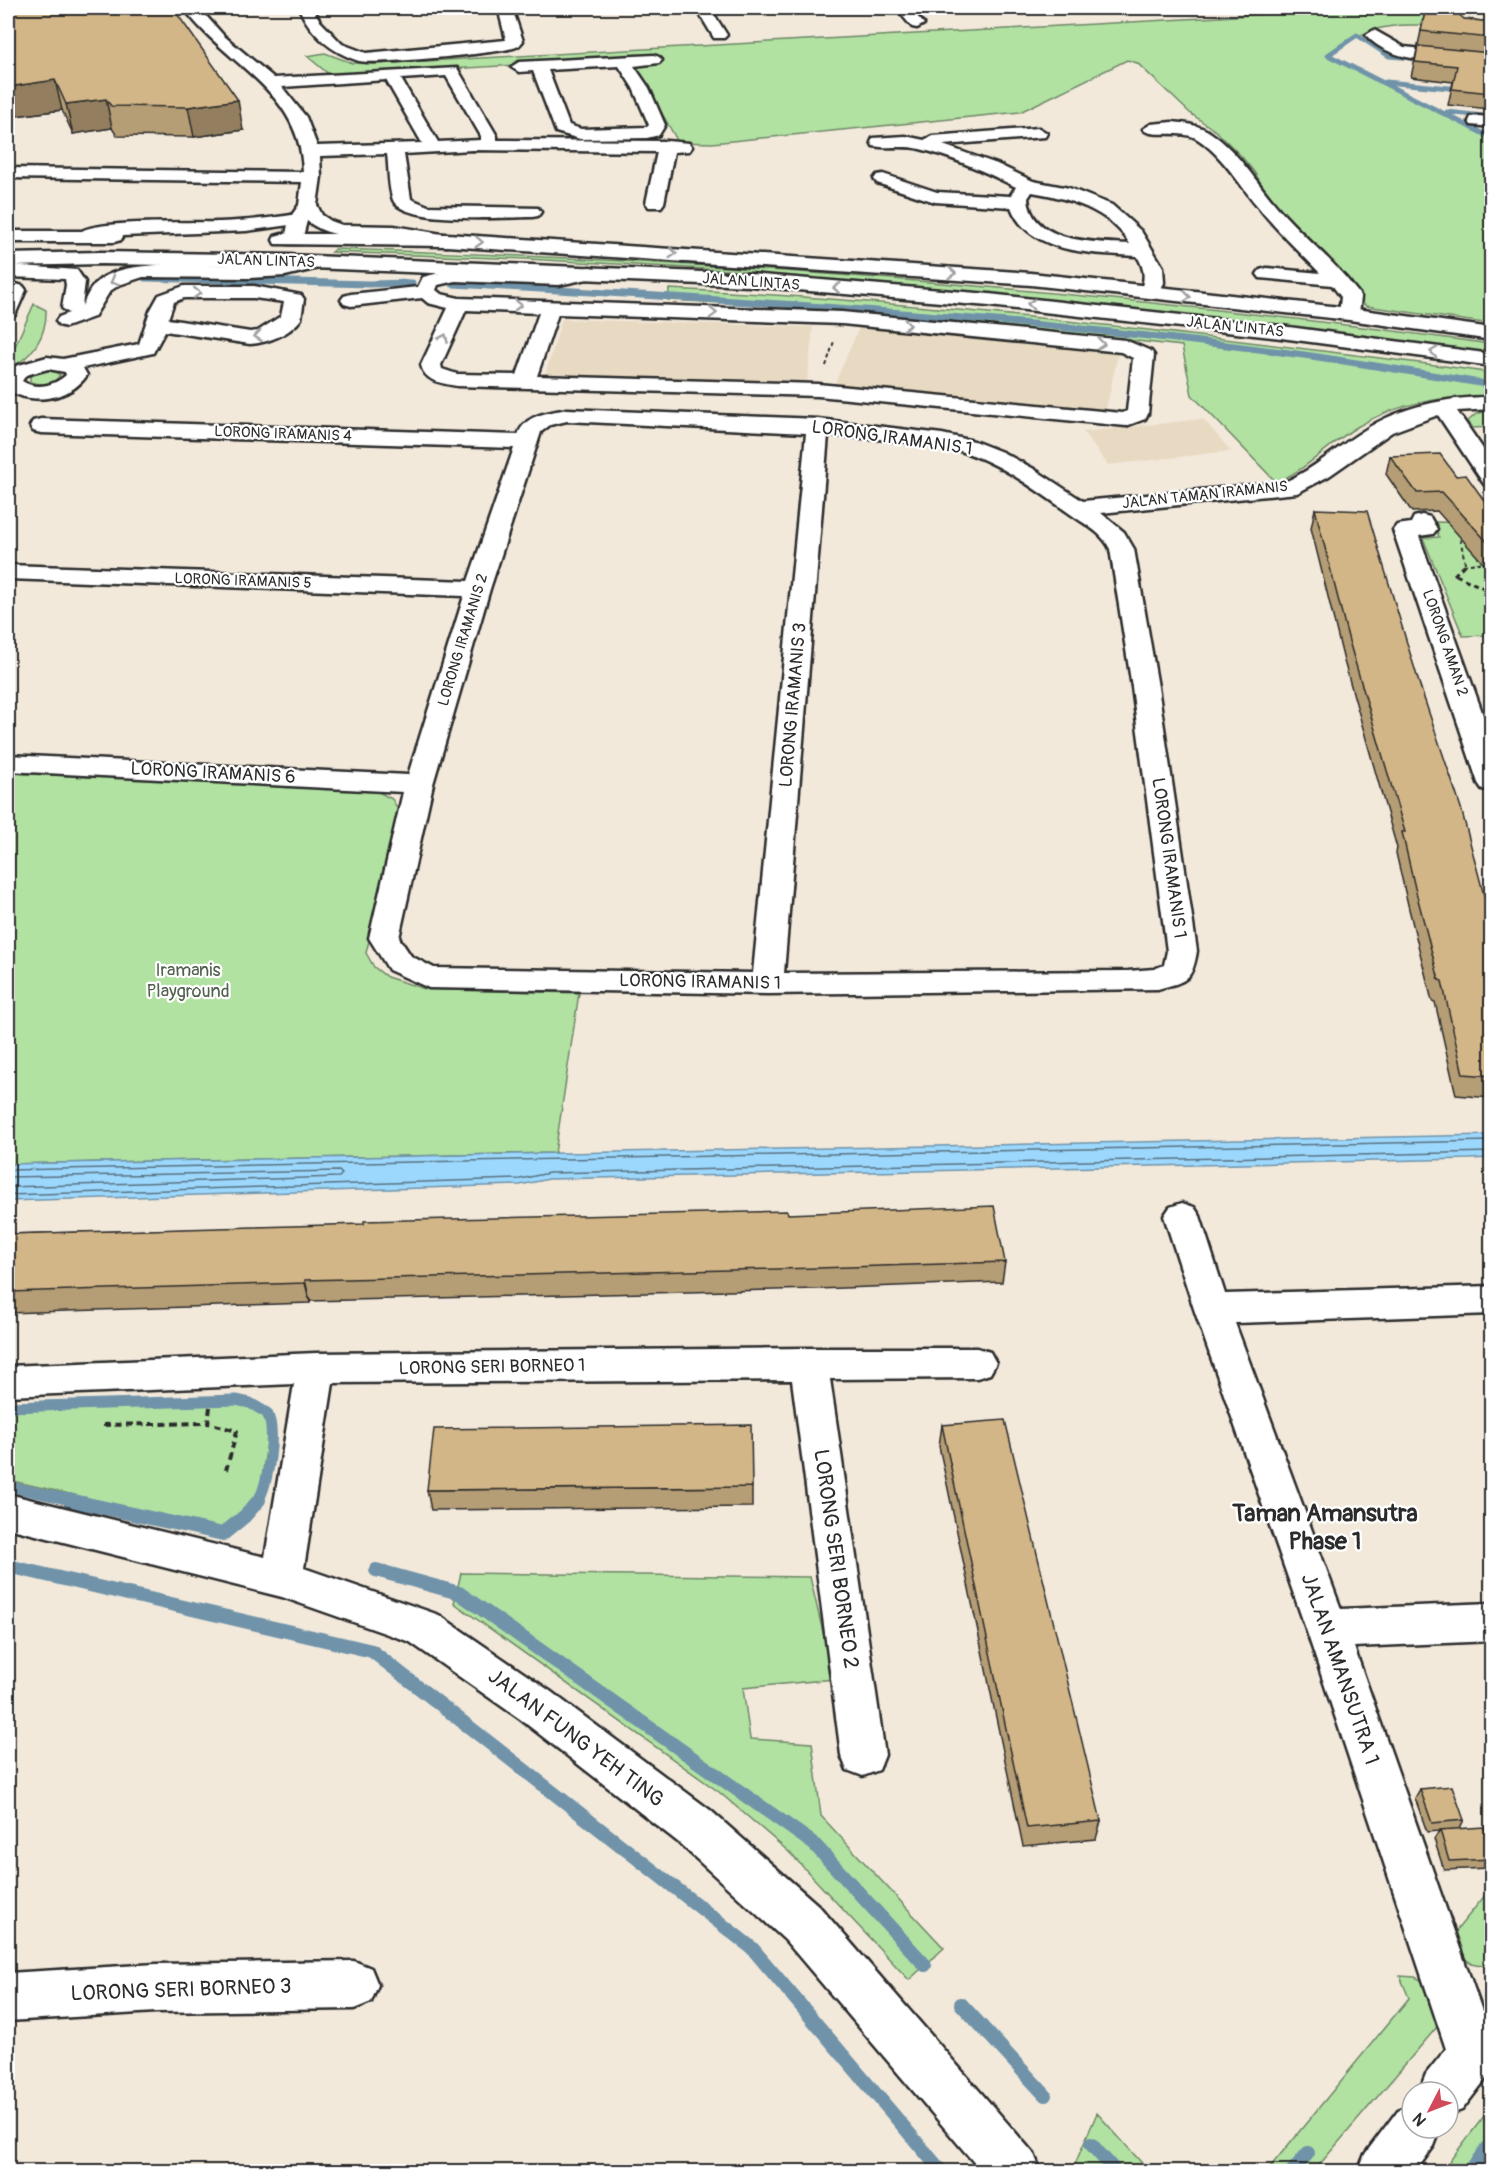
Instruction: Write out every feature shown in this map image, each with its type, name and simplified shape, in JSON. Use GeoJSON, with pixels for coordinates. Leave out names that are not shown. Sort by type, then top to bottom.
{"type":"FeatureCollection","features":[{"type":"Feature","properties":{"kind":"main road"},"geometry":{"type":"LineString","coordinates":[[191,8],[219,39],[270,83],[298,117],[311,152],[312,177],[293,250],[302,254],[618,266],[723,273],[750,280]]}},
{"type":"Feature","properties":{"kind":"main road"},"geometry":{"type":"LineString","coordinates":[[306,8],[313,23],[337,47],[364,58],[491,48],[511,44],[515,41],[505,8]]}},
{"type":"Feature","properties":{"kind":"main road"},"geometry":{"type":"LineString","coordinates":[[704,8],[719,35]]}},
{"type":"Feature","properties":{"kind":"main road"},"geometry":{"type":"LineString","coordinates":[[903,8],[917,24]]}},
{"type":"Feature","properties":{"kind":"main road"},"geometry":{"type":"LineString","coordinates":[[1374,35],[1392,49],[1402,52],[1491,61]]}},
{"type":"Feature","properties":{"kind":"main road"},"geometry":{"type":"LineString","coordinates":[[506,68],[654,60]]}},
{"type":"Feature","properties":{"kind":"main road"},"geometry":{"type":"LineString","coordinates":[[539,66],[562,128],[580,134],[653,131],[657,126],[641,88],[624,62]]}},
{"type":"Feature","properties":{"kind":"main road"},"geometry":{"type":"LineString","coordinates":[[270,83],[473,70]]}},
{"type":"Feature","properties":{"kind":"main road"},"geometry":{"type":"LineString","coordinates":[[451,71],[489,136],[489,145]]}},
{"type":"Feature","properties":{"kind":"main road"},"geometry":{"type":"LineString","coordinates":[[391,75],[432,146]]}},
{"type":"Feature","properties":{"kind":"main road"},"geometry":{"type":"LineString","coordinates":[[298,117],[299,105],[291,95],[292,88],[317,80]]}},
{"type":"Feature","properties":{"kind":"main road"},"geometry":{"type":"LineString","coordinates":[[1151,129],[1170,127],[1192,130],[1204,135],[1249,182],[1263,202],[1338,280],[1351,297],[1348,314]]}},
{"type":"Feature","properties":{"kind":"main road"},"geometry":{"type":"LineString","coordinates":[[879,142],[915,142],[1040,133]]}},
{"type":"Feature","properties":{"kind":"main road"},"geometry":{"type":"LineString","coordinates":[[915,142],[991,168],[1028,186],[1063,192],[1106,209],[1134,235],[1153,267],[1154,283],[1149,293]]}},
{"type":"Feature","properties":{"kind":"main road"},"geometry":{"type":"LineString","coordinates":[[311,152],[489,145],[675,146],[655,203]]}},
{"type":"Feature","properties":{"kind":"main road"},"geometry":{"type":"LineString","coordinates":[[395,149],[402,200],[405,205],[428,211],[532,212]]}},
{"type":"Feature","properties":{"kind":"main road"},"geometry":{"type":"LineString","coordinates":[[8,173],[312,177]]}},
{"type":"Feature","properties":{"kind":"main road"},"geometry":{"type":"LineString","coordinates":[[882,179],[935,197],[1017,202]]}},
{"type":"Feature","properties":{"kind":"main road"},"geometry":{"type":"LineString","coordinates":[[1028,186],[1018,194],[1017,202],[1029,227],[1052,239],[1144,251]]}},
{"type":"Feature","properties":{"kind":"main road"},"geometry":{"type":"LineString","coordinates":[[64,236],[173,227],[245,227],[303,212],[325,225],[340,230],[394,232],[447,240]]}},
{"type":"Feature","properties":{"kind":"main road","name":"JALAN LINTAS"},"geometry":{"type":"LineString","coordinates":[[8,237],[447,240],[904,269],[1031,279],[1348,314],[1486,333]]}},
{"type":"Feature","properties":{"kind":"main road"},"geometry":{"type":"LineString","coordinates":[[8,247],[83,247],[101,258],[83,296],[46,353],[14,379]]}},
{"type":"Feature","properties":{"kind":"main road","name":"JALAN LINTAS"},"geometry":{"type":"LineString","coordinates":[[8,260],[101,258],[316,263],[750,280],[989,300],[1281,332],[1491,360]]}},
{"type":"Feature","properties":{"kind":"main road"},"geometry":{"type":"LineString","coordinates":[[61,327],[87,313],[103,287],[126,274],[141,271],[285,270],[316,263]]}},
{"type":"Feature","properties":{"kind":"main road"},"geometry":{"type":"LineString","coordinates":[[8,271],[70,274],[77,283],[61,327]]}},
{"type":"Feature","properties":{"kind":"main road"},"geometry":{"type":"LineString","coordinates":[[426,292],[430,281],[455,275],[559,279],[590,273]]}},
{"type":"Feature","properties":{"kind":"main road"},"geometry":{"type":"LineString","coordinates":[[1267,274],[1338,280]]}},
{"type":"Feature","properties":{"kind":"main road"},"geometry":{"type":"LineString","coordinates":[[8,311],[12,290],[45,295],[61,327],[68,333],[61,350],[68,368]]}},
{"type":"Feature","properties":{"kind":"main road"},"geometry":{"type":"LineString","coordinates":[[68,368],[146,349],[151,343],[166,299],[173,294],[184,292],[255,294],[294,299],[291,319],[263,337],[158,324]]}},
{"type":"Feature","properties":{"kind":"main road"},"geometry":{"type":"LineString","coordinates":[[351,300],[426,292],[435,299],[459,304],[842,318],[1125,346],[1144,355],[1137,414],[1126,420],[818,390],[457,380],[442,377],[433,372],[431,365],[459,304]]}},
{"type":"Feature","properties":{"kind":"main road"},"geometry":{"type":"LineString","coordinates":[[525,381],[551,306]]}},
{"type":"Feature","properties":{"kind":"main road"},"geometry":{"type":"LineString","coordinates":[[14,379],[47,363],[68,368],[100,365],[170,349],[211,332]]}},
{"type":"Feature","properties":{"kind":"main road"},"geometry":{"type":"LineString","coordinates":[[676,418],[690,387]]}},
{"type":"Feature","properties":{"kind":"main road","name":"JALAN TAMAN IRAMANIS"},"geometry":{"type":"LineString","coordinates":[[1077,508],[1289,488],[1307,482],[1373,434],[1404,418],[1443,407],[1491,403]]}},
{"type":"Feature","properties":{"kind":"main road"},"geometry":{"type":"LineString","coordinates":[[1443,407],[1491,479]]}},
{"type":"Feature","properties":{"kind":"main road","name":"LORONG IRAMANIS 2"},"geometry":{"type":"LineString","coordinates":[[429,978],[400,963],[384,938],[419,783],[478,589],[531,429],[543,420],[567,415],[676,418]]}},
{"type":"Feature","properties":{"kind":"main road","name":"LORONG IRAMANIS 1"},"geometry":{"type":"LineString","coordinates":[[429,978],[768,984],[1128,981],[1158,980],[1178,971],[1182,951],[1145,687],[1122,549],[1116,537],[1103,525],[1003,461],[977,449],[946,442],[818,426],[676,418]]}},
{"type":"Feature","properties":{"kind":"main road","name":"LORONG IRAMANIS 4"},"geometry":{"type":"LineString","coordinates":[[41,426],[526,442]]}},
{"type":"Feature","properties":{"kind":"main road","name":"LORONG IRAMANIS 3"},"geometry":{"type":"LineString","coordinates":[[768,984],[818,426]]}},
{"type":"Feature","properties":{"kind":"main road","name":"LORONG AMAN 2"},"geometry":{"type":"LineString","coordinates":[[1422,522],[1425,529],[1405,530],[1491,783]]}},
{"type":"Feature","properties":{"kind":"main road","name":"LORONG IRAMANIS 5"},"geometry":{"type":"LineString","coordinates":[[8,572],[478,589]]}},
{"type":"Feature","properties":{"kind":"main road","name":"LORONG IRAMANIS 6"},"geometry":{"type":"LineString","coordinates":[[8,763],[419,783]]}},
{"type":"Feature","properties":{"kind":"main road","name":"JALAN AMANSUTRA 1"},"geometry":{"type":"LineString","coordinates":[[1182,1216],[1212,1309],[1327,1629],[1482,2043]]}},
{"type":"Feature","properties":{"kind":"main road"},"geometry":{"type":"LineString","coordinates":[[1212,1309],[1491,1300]]}},
{"type":"Feature","properties":{"kind":"main road","name":"LORONG SERI BORNEO 1"},"geometry":{"type":"LineString","coordinates":[[8,1381],[316,1368],[977,1363]]}},
{"type":"Feature","properties":{"kind":"main road","name":"LORONG SERI BORNEO 2"},"geometry":{"type":"LineString","coordinates":[[809,1364],[863,1755]]}},
{"type":"Feature","properties":{"kind":"main road"},"geometry":{"type":"LineString","coordinates":[[282,1579],[316,1368]]}},
{"type":"Feature","properties":{"kind":"main road","name":"JALAN FUNG YEH TING"},"geometry":{"type":"LineString","coordinates":[[8,1511],[282,1579],[424,1628],[535,1705],[694,1826],[802,1923],[1016,2172]]}},
{"type":"Feature","properties":{"kind":"main road"},"geometry":{"type":"LineString","coordinates":[[1327,1629],[1491,1622]]}},
{"type":"Feature","properties":{"kind":"main road","name":"LORONG SERI BORNEO 3"},"geometry":{"type":"LineString","coordinates":[[8,1997],[156,1988],[354,1985]]}},
{"type":"Feature","properties":{"kind":"main road"},"geometry":{"type":"LineString","coordinates":[[1453,2080],[1482,2043]]}},
{"type":"Feature","properties":{"kind":"main road"},"geometry":{"type":"LineString","coordinates":[[1383,2172],[1407,2140]]}},
{"type":"Feature","properties":{"kind":"path"},"geometry":{"type":"LineString","coordinates":[[818,390],[842,318]]}},
{"type":"Feature","properties":{"kind":"path"},"geometry":{"type":"LineString","coordinates":[[1459,532],[1465,563]]}},
{"type":"Feature","properties":{"kind":"path"},"geometry":{"type":"LineString","coordinates":[[1455,575],[1465,563],[1486,562],[1491,564]]}},
{"type":"Feature","properties":{"kind":"path"},"geometry":{"type":"LineString","coordinates":[[1446,576],[1455,575],[1481,587],[1491,586]]}},
{"type":"Feature","properties":{"kind":"path"},"geometry":{"type":"LineString","coordinates":[[208,1423],[211,1403]]}},
{"type":"Feature","properties":{"kind":"path"},"geometry":{"type":"LineString","coordinates":[[103,1425],[208,1423],[237,1431],[226,1470]]}},
{"type":"Feature","properties":{"kind":"shaded area"},"geometry":{"type":"Polygon","coordinates":[[[562,319],[813,327],[807,384],[545,375],[562,319]]]}},
{"type":"Feature","properties":{"kind":"shaded area"},"geometry":{"type":"Polygon","coordinates":[[[859,328],[1118,354],[1105,414],[834,385],[859,328]]]}},
{"type":"Feature","properties":{"kind":"shaded area"},"geometry":{"type":"Polygon","coordinates":[[[1203,419],[1231,451],[1108,465],[1083,432],[1203,419]]]}},
{"type":"Feature","properties":{"kind":"green space"},"geometry":{"type":"Polygon","coordinates":[[[1361,8],[1491,8],[1491,11],[1425,15],[1420,25],[1393,26],[1371,31],[1351,40],[1329,55],[1491,138],[1491,324],[1366,306],[1360,301],[1361,293],[1271,200],[1242,157],[1217,132],[1190,113],[1137,63],[1127,60],[1020,112],[712,143],[678,142],[636,67],[658,63],[661,59],[650,57],[331,76],[307,56],[325,53],[352,63],[374,64],[1361,8]]]}},
{"type":"Feature","properties":{"kind":"green space"},"geometry":{"type":"Polygon","coordinates":[[[335,249],[625,261],[914,281],[1059,294],[1203,308],[1491,344],[1491,353],[1158,313],[815,281],[742,271],[527,259],[331,252],[335,249]]]}},
{"type":"Feature","properties":{"kind":"green space"},"geometry":{"type":"Polygon","coordinates":[[[669,289],[766,294],[960,310],[1444,366],[1491,373],[1491,396],[1456,397],[1422,402],[1373,418],[1347,434],[1298,471],[1276,482],[1192,395],[1182,346],[853,310],[668,300],[669,289]]]}},
{"type":"Feature","properties":{"kind":"green space"},"geometry":{"type":"Polygon","coordinates":[[[34,304],[46,310],[46,320],[41,337],[24,359],[8,369],[8,362],[34,304]]]}},
{"type":"Feature","properties":{"kind":"green space"},"geometry":{"type":"Polygon","coordinates":[[[39,371],[53,371],[60,375],[54,381],[47,383],[30,382],[30,376],[39,371]]]}},
{"type":"Feature","properties":{"kind":"green space"},"geometry":{"type":"Polygon","coordinates":[[[1491,410],[1491,427],[1473,428],[1468,421],[1476,414],[1491,410]]]}},
{"type":"Feature","properties":{"kind":"green space"},"geometry":{"type":"Polygon","coordinates":[[[1433,522],[1491,523],[1491,635],[1463,636],[1423,538],[1439,537],[1433,522]]]}},
{"type":"Feature","properties":{"kind":"green space","name":"Iramanis Playground"},"geometry":{"type":"Polygon","coordinates":[[[8,773],[373,789],[392,799],[400,813],[366,953],[374,967],[387,977],[425,989],[579,993],[555,1153],[8,1164],[8,773]]]}},
{"type":"Feature","properties":{"kind":"green space"},"geometry":{"type":"Polygon","coordinates":[[[236,1404],[253,1407],[264,1416],[269,1428],[260,1492],[236,1522],[224,1529],[8,1480],[8,1409],[236,1404]]]}},
{"type":"Feature","properties":{"kind":"green space"},"geometry":{"type":"Polygon","coordinates":[[[461,1573],[810,1577],[834,1679],[743,1688],[750,1739],[812,1743],[821,1816],[944,1948],[909,1980],[789,1852],[719,1792],[454,1603],[461,1573]]]}},
{"type":"Feature","properties":{"kind":"green space"},"geometry":{"type":"Polygon","coordinates":[[[1491,1888],[1491,1964],[1475,1964],[1469,1962],[1461,1953],[1456,1931],[1491,1888]]]}},
{"type":"Feature","properties":{"kind":"green space"},"geometry":{"type":"Polygon","coordinates":[[[1400,1976],[1415,1977],[1429,1984],[1443,2020],[1314,2171],[1266,2172],[1409,1998],[1400,1976]]]}},
{"type":"Feature","properties":{"kind":"green space"},"geometry":{"type":"Polygon","coordinates":[[[1491,2107],[1491,2171],[1442,2171],[1491,2107]]]}},
{"type":"Feature","properties":{"kind":"green space"},"geometry":{"type":"Polygon","coordinates":[[[1097,2113],[1149,2171],[1072,2171],[1097,2113]]]}},
{"type":"Feature","properties":{"kind":"water"},"geometry":{"type":"Polygon","coordinates":[[[1492,1135],[1491,1158],[1469,1159],[549,1179],[520,1185],[8,1201],[8,1164],[1492,1135]]]}},
{"type":"Feature","properties":{"kind":"building"},"geometry":{"type":"Polygon","coordinates":[[[8,8],[173,8],[238,100],[188,107],[111,106],[106,99],[66,104],[55,80],[8,87],[8,8]]]}},
{"type":"Feature","properties":{"kind":"building"},"geometry":{"type":"Polygon","coordinates":[[[1426,8],[1452,8],[1464,19],[1491,22],[1491,38],[1421,31],[1426,8]]]}},
{"type":"Feature","properties":{"kind":"building"},"geometry":{"type":"Polygon","coordinates":[[[1418,46],[1491,53],[1491,93],[1452,89],[1457,66],[1415,62],[1418,46]]]}},
{"type":"Feature","properties":{"kind":"building"},"geometry":{"type":"Polygon","coordinates":[[[1440,454],[1456,476],[1466,475],[1491,510],[1491,546],[1442,492],[1417,493],[1390,456],[1440,454]]]}},
{"type":"Feature","properties":{"kind":"building"},"geometry":{"type":"Polygon","coordinates":[[[1315,509],[1367,511],[1420,686],[1461,808],[1491,922],[1491,1076],[1463,1074],[1442,981],[1439,980],[1415,888],[1402,832],[1405,832],[1349,641],[1315,509]]]}},
{"type":"Feature","properties":{"kind":"building"},"geometry":{"type":"Polygon","coordinates":[[[994,1206],[1005,1262],[305,1280],[305,1283],[8,1292],[8,1234],[364,1224],[364,1221],[787,1211],[788,1214],[994,1206]]]}},
{"type":"Feature","properties":{"kind":"building"},"geometry":{"type":"Polygon","coordinates":[[[1005,1420],[1101,1821],[1027,1828],[942,1425],[1005,1420]]]}},
{"type":"Feature","properties":{"kind":"building"},"geometry":{"type":"Polygon","coordinates":[[[751,1425],[752,1487],[427,1490],[434,1429],[751,1425]]]}},
{"type":"Feature","properties":{"kind":"building"},"geometry":{"type":"Polygon","coordinates":[[[1452,1786],[1464,1820],[1432,1823],[1420,1789],[1452,1786]]]}},
{"type":"Feature","properties":{"kind":"building"},"geometry":{"type":"Polygon","coordinates":[[[1484,1827],[1491,1859],[1449,1861],[1440,1830],[1484,1827]]]}},
{"type":"Feature","properties":{"kind":"waterway"},"geometry":{"type":"LineString","coordinates":[[1426,59],[1389,56],[1357,35],[1328,55],[1492,138]]}},
{"type":"Feature","properties":{"kind":"waterway"},"geometry":{"type":"LineString","coordinates":[[1386,82],[1492,92]]}},
{"type":"Feature","properties":{"kind":"waterway"},"geometry":{"type":"LineString","coordinates":[[1447,112],[1492,117]]}},
{"type":"Feature","properties":{"kind":"waterway"},"geometry":{"type":"LineString","coordinates":[[145,278],[369,284],[412,283]]}},
{"type":"Feature","properties":{"kind":"waterway"},"geometry":{"type":"LineString","coordinates":[[453,284],[990,320],[1204,342],[1311,356],[1492,385]]}},
{"type":"Feature","properties":{"kind":"waterway"},"geometry":{"type":"LineString","coordinates":[[8,1407],[236,1400],[250,1403],[267,1413],[271,1432],[268,1470],[258,1501]]}},
{"type":"Feature","properties":{"kind":"waterway"},"geometry":{"type":"LineString","coordinates":[[8,1486],[75,1501]]}},
{"type":"Feature","properties":{"kind":"waterway"},"geometry":{"type":"LineString","coordinates":[[69,1500],[223,1534],[245,1516],[259,1500]]}},
{"type":"Feature","properties":{"kind":"waterway"},"geometry":{"type":"LineString","coordinates":[[8,1566],[372,1651],[752,1948],[942,2172]]}},
{"type":"Feature","properties":{"kind":"waterway"},"geometry":{"type":"LineString","coordinates":[[376,1570],[459,1593],[814,1844],[925,1965]]}},
{"type":"Feature","properties":{"kind":"waterway"},"geometry":{"type":"LineString","coordinates":[[961,2004],[1045,2095]]}},
{"type":"Feature","properties":{"kind":"waterway"},"geometry":{"type":"LineString","coordinates":[[1469,2172],[1492,2142]]}},
{"type":"Feature","properties":{"kind":"waterway"},"geometry":{"type":"LineString","coordinates":[[1091,2144],[1116,2172]]}},
{"type":"Feature","properties":{"kind":"waterway"},"geometry":{"type":"LineString","coordinates":[[1292,2172],[1308,2153]]}},
{"type":"Feature","properties":{"kind":"district","name":"Taman Amansutra Phase 1"},"geometry":{"type":"Point","coordinates":[1325,1527]}}]}
